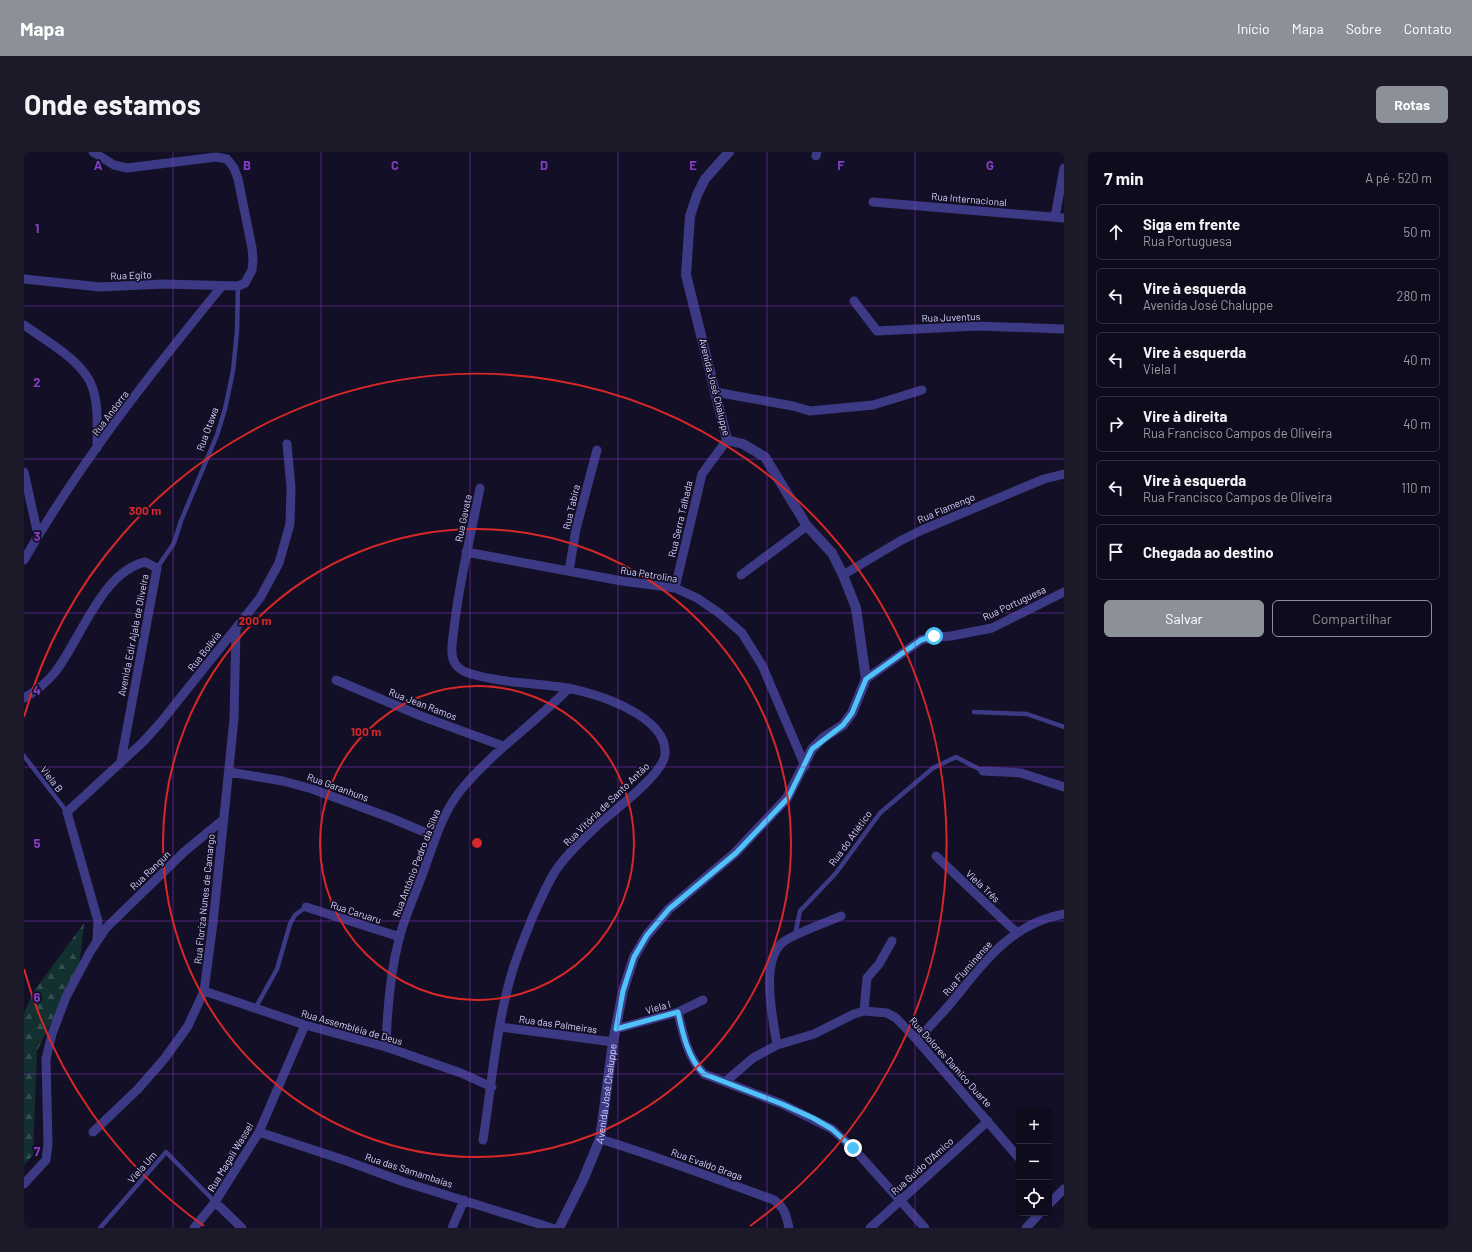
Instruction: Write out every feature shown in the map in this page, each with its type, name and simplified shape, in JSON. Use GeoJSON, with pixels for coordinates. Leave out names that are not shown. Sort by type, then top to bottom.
{"type":"FeatureCollection","features":[{"type":"Feature","properties":{"kind":"street"},"geometry":{"type":"LineString","coordinates":[[94,152],[114,165],[127,168],[216,157],[227,159],[234,168],[238,179],[252,248],[253,260],[249,279],[238,286]]}},
{"type":"Feature","properties":{"kind":"street","name":"Avenida José Chaluppe"},"geometry":{"type":"LineString","coordinates":[[560,1228],[583,1180],[600,1139],[613,1042],[623,991],[634,957],[647,935],[669,909],[736,853],[788,798],[812,749],[843,725],[852,713],[866,679],[856,608],[843,575],[832,553],[807,526],[765,457],[743,444],[727,440],[686,275],[687,241],[690,216],[697,195],[705,179],[729,152]]}},
{"type":"Feature","properties":{"kind":"street"},"geometry":{"type":"LineString","coordinates":[[1060,217],[1064,168]]}},
{"type":"Feature","properties":{"kind":"street","name":"Rua Internacional"},"geometry":{"type":"LineString","coordinates":[[873,202],[1060,217]]}},
{"type":"Feature","properties":{"kind":"street","name":"Rua Egito"},"geometry":{"type":"LineString","coordinates":[[24,279],[100,287],[164,284],[238,286]]}},
{"type":"Feature","properties":{"kind":"street","name":"Rua Andorra"},"geometry":{"type":"LineString","coordinates":[[24,560],[38,535],[97,448],[148,379],[222,286]]}},
{"type":"Feature","properties":{"kind":"street","name":"Rua Juventus"},"geometry":{"type":"LineString","coordinates":[[854,301],[877,331],[977,326],[1064,329]]}},
{"type":"Feature","properties":{"kind":"street"},"geometry":{"type":"LineString","coordinates":[[24,325],[72,360],[87,376],[93,391],[97,416],[97,448]]}},
{"type":"Feature","properties":{"kind":"street"},"geometry":{"type":"LineString","coordinates":[[715,392],[793,406],[810,411],[873,405],[922,390]]}},
{"type":"Feature","properties":{"kind":"street","name":"Rua Serra Talhada"},"geometry":{"type":"LineString","coordinates":[[675,588],[702,474],[727,440]]}},
{"type":"Feature","properties":{"kind":"street","name":"Rua Bolívia"},"geometry":{"type":"LineString","coordinates":[[67,812],[161,722],[260,598],[279,563],[290,524],[291,488],[287,444]]}},
{"type":"Feature","properties":{"kind":"street","name":"Rua Tabira"},"geometry":{"type":"LineString","coordinates":[[569,571],[576,529],[597,450]]}},
{"type":"Feature","properties":{"kind":"street"},"geometry":{"type":"LineString","coordinates":[[24,472],[38,535]]}},
{"type":"Feature","properties":{"kind":"street","name":"Rua Flamengo"},"geometry":{"type":"LineString","coordinates":[[843,575],[900,540],[1044,479],[1064,474]]}},
{"type":"Feature","properties":{"kind":"street","name":"Rua Gavata"},"geometry":{"type":"LineString","coordinates":[[466,552],[480,488]]}},
{"type":"Feature","properties":{"kind":"street"},"geometry":{"type":"LineString","coordinates":[[741,575],[807,526]]}},
{"type":"Feature","properties":{"kind":"street","name":"Rua Petrolina"},"geometry":{"type":"LineString","coordinates":[[466,552],[622,581],[675,588],[697,598],[714,609],[742,633],[762,665],[805,766]]}},
{"type":"Feature","properties":{"kind":"street","name":"Rua Vitória de Santo Antão"},"geometry":{"type":"LineString","coordinates":[[466,552],[456,607],[452,647],[453,660],[458,667],[466,673],[520,683],[569,688],[633,711],[652,724],[662,738],[665,754],[660,767],[647,782],[575,847],[556,870],[538,904],[513,970],[500,1027],[484,1140]]}},
{"type":"Feature","properties":{"kind":"street","name":"Avenida Edir Ajala de Oliveira"},"geometry":{"type":"LineString","coordinates":[[24,698],[38,690],[56,671],[102,596],[120,576],[134,565],[145,562],[156,568],[121,761]]}},
{"type":"Feature","properties":{"kind":"street","name":"Rua Portuguesa"},"geometry":{"type":"LineString","coordinates":[[866,679],[921,640],[934,636],[951,636],[992,628],[1064,592]]}},
{"type":"Feature","properties":{"kind":"street","name":"Rua Floriza Nunes de Camargo"},"geometry":{"type":"LineString","coordinates":[[93,1132],[138,1089],[165,1058],[188,1026],[204,990],[213,923],[234,719],[236,628]]}},
{"type":"Feature","properties":{"kind":"street","name":"Rua Jean Ramos"},"geometry":{"type":"LineString","coordinates":[[336,680],[421,716],[503,746]]}},
{"type":"Feature","properties":{"kind":"street","name":"Rua Antônio Pedro da Silva"},"geometry":{"type":"LineString","coordinates":[[386,1047],[387,1012],[394,960],[400,937],[436,837],[450,804],[503,746],[544,714],[569,688]]}},
{"type":"Feature","properties":{"kind":"street","name":"Rua Garanhuns"},"geometry":{"type":"LineString","coordinates":[[229,772],[283,780],[312,788],[392,818],[436,837]]}},
{"type":"Feature","properties":{"kind":"street"},"geometry":{"type":"LineString","coordinates":[[984,772],[1021,773],[1064,787]]}},
{"type":"Feature","properties":{"kind":"street"},"geometry":{"type":"LineString","coordinates":[[24,1184],[46,1160],[48,1144],[46,1059],[52,1034],[66,997],[97,940],[98,921],[67,812]]}},
{"type":"Feature","properties":{"kind":"street","name":"Rua Rangun"},"geometry":{"type":"LineString","coordinates":[[97,940],[106,928],[184,852],[224,819]]}},
{"type":"Feature","properties":{"kind":"street","name":"Viela Três"},"geometry":{"type":"LineString","coordinates":[[936,856],[1016,932]]}},
{"type":"Feature","properties":{"kind":"street","name":"Rua Caruaru"},"geometry":{"type":"LineString","coordinates":[[306,907],[400,937]]}},
{"type":"Feature","properties":{"kind":"street","name":"Rua Fluminense"},"geometry":{"type":"LineString","coordinates":[[917,1040],[949,1005],[995,950],[1016,932],[1045,919],[1064,914]]}},
{"type":"Feature","properties":{"kind":"street"},"geometry":{"type":"LineString","coordinates":[[777,1045],[770,991],[773,953],[782,942],[841,916]]}},
{"type":"Feature","properties":{"kind":"street"},"geometry":{"type":"LineString","coordinates":[[864,1011],[867,978],[879,964],[892,941]]}},
{"type":"Feature","properties":{"kind":"street","name":"Rua Assembléia de Deus"},"geometry":{"type":"LineString","coordinates":[[204,990],[305,1025],[386,1047],[461,1074],[492,1087]]}},
{"type":"Feature","properties":{"kind":"street","name":"Viela I"},"geometry":{"type":"LineString","coordinates":[[616,1029],[678,1012],[703,1000]]}},
{"type":"Feature","properties":{"kind":"street","name":"Rua Dolores Damico Duarte"},"geometry":{"type":"LineString","coordinates":[[724,1082],[753,1058],[777,1045],[814,1034],[854,1014],[864,1011],[887,1013],[896,1018],[917,1040],[988,1120],[1016,1154]]}},
{"type":"Feature","properties":{"kind":"street"},"geometry":{"type":"LineString","coordinates":[[678,1012],[688,1049],[695,1065],[704,1074],[782,1104],[832,1129],[853,1148],[925,1228]]}},
{"type":"Feature","properties":{"kind":"street","name":"Rua Magali Wassel"},"geometry":{"type":"LineString","coordinates":[[194,1228],[216,1202],[259,1132],[305,1025]]}},
{"type":"Feature","properties":{"kind":"street","name":"Rua das Palmeiras"},"geometry":{"type":"LineString","coordinates":[[500,1027],[613,1042]]}},
{"type":"Feature","properties":{"kind":"street","name":"Rua Guido D'Amico"},"geometry":{"type":"LineString","coordinates":[[870,1228],[988,1120]]}},
{"type":"Feature","properties":{"kind":"street","name":"Rua das Samambaias"},"geometry":{"type":"LineString","coordinates":[[259,1132],[344,1160],[404,1182],[552,1228]]}},
{"type":"Feature","properties":{"kind":"street","name":"Rua Evaldo Braga"},"geometry":{"type":"LineString","coordinates":[[600,1139],[659,1158],[774,1200],[782,1205],[789,1228]]}},
{"type":"Feature","properties":{"kind":"street"},"geometry":{"type":"LineString","coordinates":[[1052,1198],[1064,1189]]}},
{"type":"Feature","properties":{"kind":"street"},"geometry":{"type":"LineString","coordinates":[[452,1228],[464,1200]]}},
{"type":"Feature","properties":{"kind":"street"},"geometry":{"type":"LineString","coordinates":[[216,1202],[242,1228]]}},
{"type":"Feature","properties":{"kind":"street"},"geometry":{"type":"LineString","coordinates":[[1026,1228],[1037,1216]]}},
{"type":"Feature","properties":{"kind":"lane","name":"Rua Otawa"},"geometry":{"type":"LineString","coordinates":[[156,568],[174,543],[184,514],[217,434],[225,409],[233,371],[237,331],[238,286]]}},
{"type":"Feature","properties":{"kind":"lane"},"geometry":{"type":"LineString","coordinates":[[974,712],[1026,714],[1064,727]]}},
{"type":"Feature","properties":{"kind":"lane","name":"Viela B"},"geometry":{"type":"LineString","coordinates":[[24,756],[67,812]]}},
{"type":"Feature","properties":{"kind":"lane","name":"Rua do Atlético"},"geometry":{"type":"LineString","coordinates":[[794,937],[800,911],[836,873],[880,813],[933,768],[956,757],[984,772]]}},
{"type":"Feature","properties":{"kind":"lane"},"geometry":{"type":"LineString","coordinates":[[256,1007],[277,969],[290,924],[295,915],[306,907]]}},
{"type":"Feature","properties":{"kind":"lane","name":"Viela Um"},"geometry":{"type":"LineString","coordinates":[[100,1228],[166,1152],[216,1202]]}},
{"type":"Feature","properties":{"kind":"green space"},"geometry":{"type":"Polygon","coordinates":[[[84,923],[79,967],[37,1051],[33,1155],[24,1165],[24,1013],[34,991],[84,923]]]}},
{"type":"Feature","properties":{"kind":"route"},"geometry":{"type":"LineString","coordinates":[[853,1148],[832,1129],[813,1118],[782,1104],[704,1074],[695,1065],[688,1049],[678,1012],[650,1021],[616,1029],[623,991],[634,957],[647,935],[669,909],[694,886],[736,853],[788,798],[812,749],[823,738],[843,725],[852,713],[866,679],[921,640],[934,636]]}}]}
